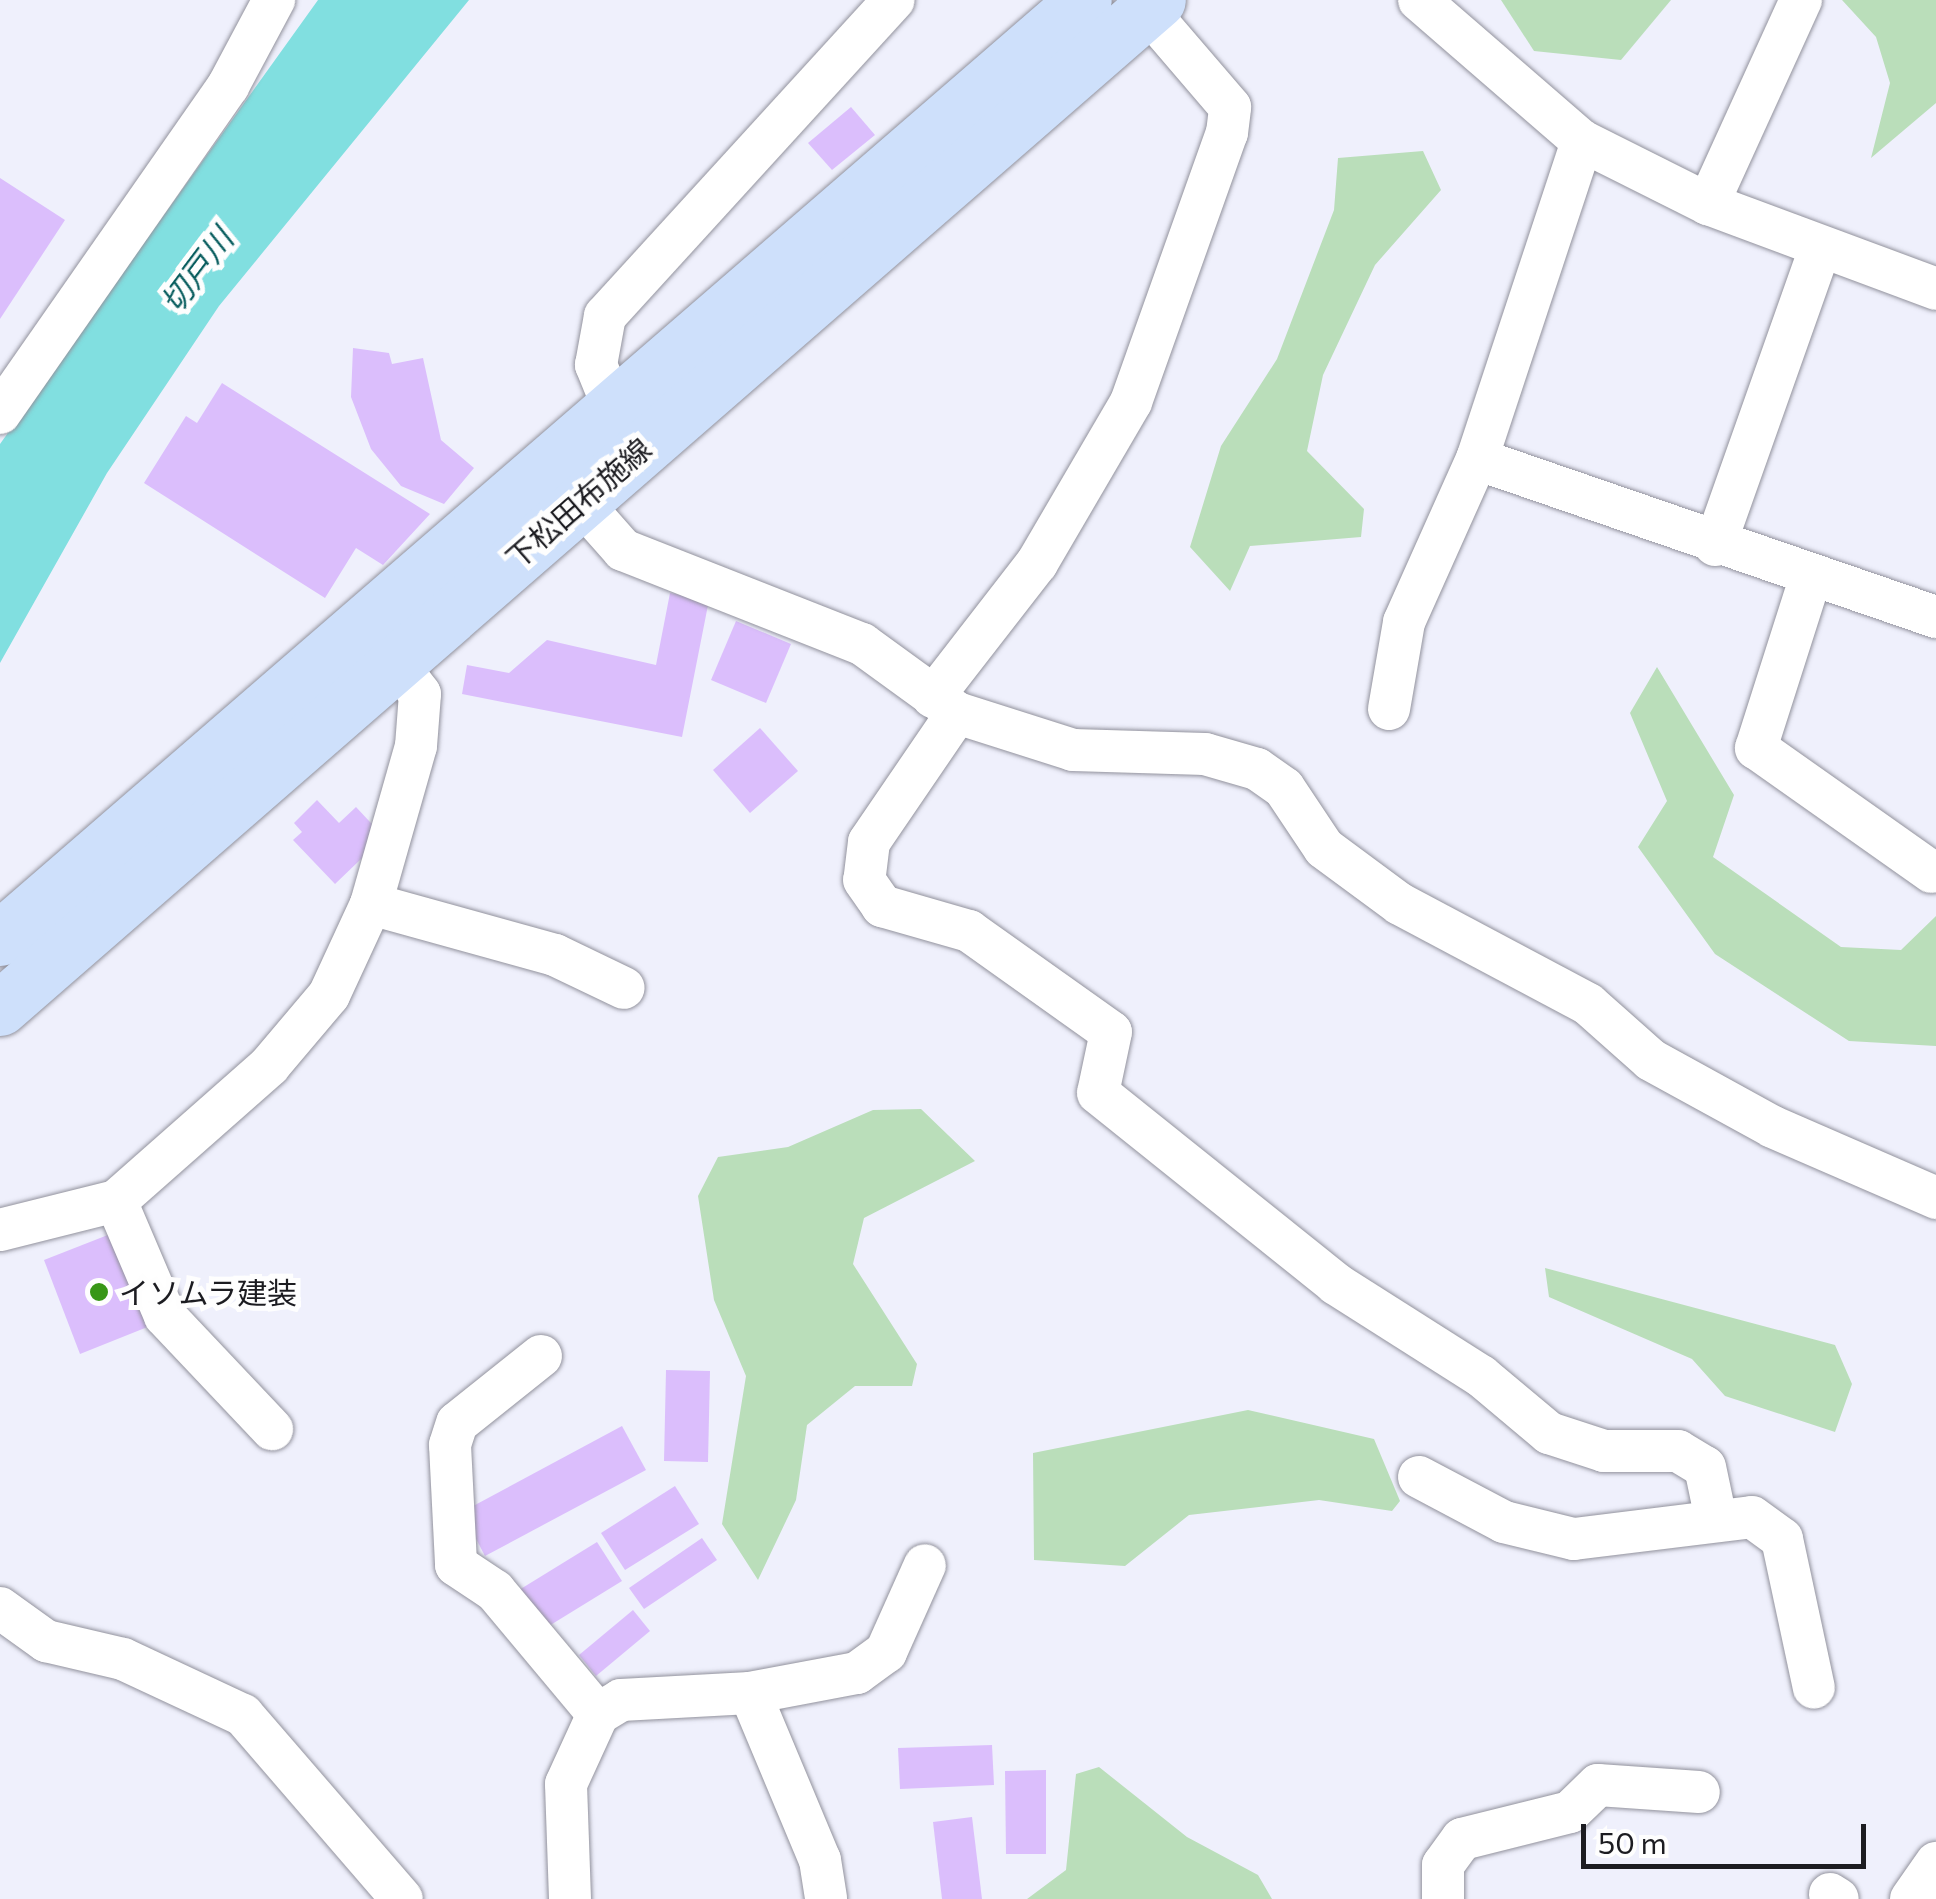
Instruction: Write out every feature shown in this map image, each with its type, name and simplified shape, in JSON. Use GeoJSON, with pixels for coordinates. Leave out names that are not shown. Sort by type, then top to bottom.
{"type":"FeatureCollection","features":[{"type":"Feature","properties":{"kind":"main road","name":"下松田布施線"},"geometry":{"type":"LineString","coordinates":[[564,483],[614,409],[1084,0]]}},
{"type":"Feature","properties":{"kind":"main road","name":"下松田布施線"},"geometry":{"type":"LineString","coordinates":[[0,1008],[381,644],[564,483],[1153,5]]}},
{"type":"Feature","properties":{"kind":"main road","name":"下松田布施線"},"geometry":{"type":"LineString","coordinates":[[0,938],[381,644]]}},
{"type":"Feature","properties":{"kind":"street"},"geometry":{"type":"LineString","coordinates":[[0,413],[228,86],[274,0]]}},
{"type":"Feature","properties":{"kind":"street"},"geometry":{"type":"LineString","coordinates":[[614,409],[596,365],[605,316],[894,0]]}},
{"type":"Feature","properties":{"kind":"street"},"geometry":{"type":"LineString","coordinates":[[1419,0],[1582,142],[1708,204],[1820,249],[1936,289]]}},
{"type":"Feature","properties":{"kind":"street"},"geometry":{"type":"LineString","coordinates":[[1708,204],[1801,0]]}},
{"type":"Feature","properties":{"kind":"street"},"geometry":{"type":"LineString","coordinates":[[1153,5],[1230,107],[1227,133],[1132,402],[1037,563],[945,705],[869,842],[864,880],[882,906],[969,931],[1112,1032],[1098,1092],[1336,1284],[1481,1376],[1549,1433],[1604,1452],[1678,1452],[1705,1467],[1716,1519]]}},
{"type":"Feature","properties":{"kind":"street"},"geometry":{"type":"LineString","coordinates":[[1389,709],[1404,622],[1477,459],[1582,142]]}},
{"type":"Feature","properties":{"kind":"street"},"geometry":{"type":"LineString","coordinates":[[1714,544],[1820,249]]}},
{"type":"Feature","properties":{"kind":"street"},"geometry":{"type":"LineString","coordinates":[[1477,459],[1714,544],[1936,616]]}},
{"type":"Feature","properties":{"kind":"street"},"geometry":{"type":"LineString","coordinates":[[564,483],[623,550],[862,644],[945,705],[1073,750],[1205,754],[1257,769],[1284,788],[1324,848],[1400,904],[1588,1004],[1686,1080],[1936,1198]]}},
{"type":"Feature","properties":{"kind":"street"},"geometry":{"type":"LineString","coordinates":[[1812,576],[1756,748],[1932,872]]}},
{"type":"Feature","properties":{"kind":"street"},"geometry":{"type":"LineString","coordinates":[[0,1230],[116,1200],[269,1066],[329,994],[371,904],[416,746],[420,694],[381,644]]}},
{"type":"Feature","properties":{"kind":"street"},"geometry":{"type":"LineString","coordinates":[[371,904],[555,955],[624,988]]}},
{"type":"Feature","properties":{"kind":"street"},"geometry":{"type":"LineString","coordinates":[[116,1200],[165,1316],[272,1429]]}},
{"type":"Feature","properties":{"kind":"street"},"geometry":{"type":"LineString","coordinates":[[541,1356],[457,1423],[450,1444],[456,1564],[495,1591],[598,1714]]}},
{"type":"Feature","properties":{"kind":"street"},"geometry":{"type":"LineString","coordinates":[[1419,1477],[1504,1522],[1574,1539],[1618,1540],[1716,1519],[1752,1517],[1782,1539],[1814,1688]]}},
{"type":"Feature","properties":{"kind":"street"},"geometry":{"type":"LineString","coordinates":[[570,1899],[566,1784],[598,1714],[620,1700],[750,1693],[857,1673],[886,1652],[925,1565]]}},
{"type":"Feature","properties":{"kind":"street"},"geometry":{"type":"LineString","coordinates":[[0,1608],[46,1641],[123,1659],[243,1715],[402,1899]]}},
{"type":"Feature","properties":{"kind":"street"},"geometry":{"type":"LineString","coordinates":[[750,1693],[820,1860],[826,1899]]}},
{"type":"Feature","properties":{"kind":"street"},"geometry":{"type":"LineString","coordinates":[[1443,1899],[1443,1865],[1462,1839],[1570,1812],[1598,1785],[1699,1792]]}},
{"type":"Feature","properties":{"kind":"street"},"geometry":{"type":"LineString","coordinates":[[1911,1899],[1936,1863]]}},
{"type":"Feature","properties":{"kind":"green space"},"geometry":{"type":"Polygon","coordinates":[[[1501,0],[1671,0],[1621,60],[1534,51],[1501,0]]]}},
{"type":"Feature","properties":{"kind":"green space"},"geometry":{"type":"Polygon","coordinates":[[[1842,0],[1936,0],[1936,103],[1871,158],[1890,83],[1876,37],[1842,0]]]}},
{"type":"Feature","properties":{"kind":"green space"},"geometry":{"type":"Polygon","coordinates":[[[1423,151],[1441,190],[1375,265],[1323,375],[1307,451],[1364,509],[1361,537],[1250,546],[1230,591],[1190,547],[1221,446],[1277,359],[1334,210],[1338,158],[1423,151]]]}},
{"type":"Feature","properties":{"kind":"green space"},"geometry":{"type":"Polygon","coordinates":[[[1657,667],[1734,795],[1713,857],[1841,947],[1901,950],[1936,916],[1936,1046],[1849,1041],[1715,954],[1638,847],[1667,801],[1630,713],[1657,667]]]}},
{"type":"Feature","properties":{"kind":"green space"},"geometry":{"type":"Polygon","coordinates":[[[921,1109],[975,1161],[864,1218],[853,1264],[917,1364],[912,1386],[855,1386],[807,1425],[796,1500],[758,1580],[722,1524],[746,1376],[714,1300],[698,1196],[718,1157],[788,1147],[873,1110],[921,1109]]]}},
{"type":"Feature","properties":{"kind":"green space"},"geometry":{"type":"Polygon","coordinates":[[[1545,1268],[1835,1345],[1852,1384],[1835,1432],[1725,1396],[1692,1359],[1549,1297],[1545,1268]]]}},
{"type":"Feature","properties":{"kind":"green space"},"geometry":{"type":"Polygon","coordinates":[[[1248,1410],[1374,1439],[1400,1501],[1392,1511],[1319,1500],[1189,1515],[1125,1566],[1034,1560],[1033,1453],[1248,1410]]]}},
{"type":"Feature","properties":{"kind":"green space"},"geometry":{"type":"Polygon","coordinates":[[[1099,1767],[1187,1837],[1258,1875],[1272,1899],[1027,1899],[1066,1870],[1076,1774],[1099,1767]]]}},
{"type":"Feature","properties":{"kind":"water","name":"切戸川"},"geometry":{"type":"Polygon","coordinates":[[[318,0],[469,0],[219,306],[107,473],[0,663],[0,444],[318,0]]]}},
{"type":"Feature","properties":{"kind":"building"},"geometry":{"type":"Polygon","coordinates":[[[851,107],[875,135],[832,170],[808,143],[851,107]]]}},
{"type":"Feature","properties":{"kind":"building"},"geometry":{"type":"Polygon","coordinates":[[[0,178],[65,220],[0,319],[0,178]]]}},
{"type":"Feature","properties":{"kind":"building"},"geometry":{"type":"Polygon","coordinates":[[[353,348],[389,353],[392,364],[423,358],[441,440],[474,468],[444,504],[401,486],[371,449],[351,397],[353,348]]]}},
{"type":"Feature","properties":{"kind":"building"},"geometry":{"type":"Polygon","coordinates":[[[222,383],[430,514],[383,565],[356,548],[325,598],[144,483],[186,416],[197,423],[222,383]]]}},
{"type":"Feature","properties":{"kind":"building"},"geometry":{"type":"Polygon","coordinates":[[[670,593],[709,600],[682,737],[462,694],[467,665],[509,673],[547,640],[656,665],[670,593]]]}},
{"type":"Feature","properties":{"kind":"building"},"geometry":{"type":"Polygon","coordinates":[[[736,621],[791,644],[766,703],[711,680],[736,621]]]}},
{"type":"Feature","properties":{"kind":"building"},"geometry":{"type":"Polygon","coordinates":[[[760,728],[798,771],[750,813],[713,770],[760,728]]]}},
{"type":"Feature","properties":{"kind":"building"},"geometry":{"type":"Polygon","coordinates":[[[317,800],[339,823],[356,807],[384,837],[335,884],[293,840],[302,832],[294,823],[317,800]]]}},
{"type":"Feature","properties":{"kind":"building","name":"イソムラ建装"},"geometry":{"type":"Polygon","coordinates":[[[118,1231],[155,1324],[80,1354],[44,1260],[118,1231]]]}},
{"type":"Feature","properties":{"kind":"building"},"geometry":{"type":"Polygon","coordinates":[[[666,1370],[710,1371],[708,1462],[664,1461],[666,1370]]]}},
{"type":"Feature","properties":{"kind":"building"},"geometry":{"type":"Polygon","coordinates":[[[622,1426],[646,1470],[485,1556],[462,1512],[622,1426]]]}},
{"type":"Feature","properties":{"kind":"building"},"geometry":{"type":"Polygon","coordinates":[[[675,1486],[699,1524],[625,1570],[601,1533],[675,1486]]]}},
{"type":"Feature","properties":{"kind":"building"},"geometry":{"type":"Polygon","coordinates":[[[702,1538],[717,1560],[644,1609],[629,1588],[702,1538]]]}},
{"type":"Feature","properties":{"kind":"building"},"geometry":{"type":"Polygon","coordinates":[[[597,1542],[622,1581],[544,1629],[519,1590],[597,1542]]]}},
{"type":"Feature","properties":{"kind":"building"},"geometry":{"type":"Polygon","coordinates":[[[633,1610],[650,1631],[596,1676],[579,1655],[633,1610]]]}},
{"type":"Feature","properties":{"kind":"building"},"geometry":{"type":"Polygon","coordinates":[[[992,1745],[994,1785],[900,1789],[898,1748],[992,1745]]]}},
{"type":"Feature","properties":{"kind":"building"},"geometry":{"type":"Polygon","coordinates":[[[1046,1770],[1046,1854],[1006,1854],[1005,1771],[1046,1770]]]}},
{"type":"Feature","properties":{"kind":"building"},"geometry":{"type":"Polygon","coordinates":[[[972,1817],[982,1899],[942,1899],[933,1822],[972,1817]]]}},
{"type":"Feature","properties":{"kind":"place","name":"イソムラ建装"},"geometry":{"type":"Point","coordinates":[99,1292]}}]}
